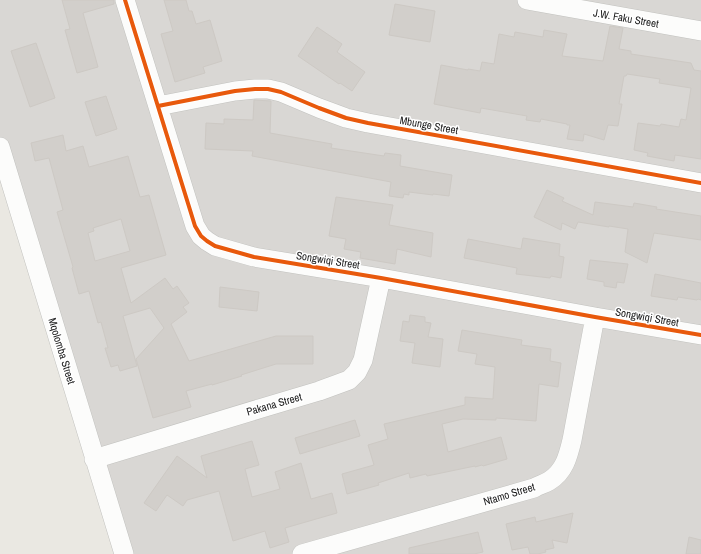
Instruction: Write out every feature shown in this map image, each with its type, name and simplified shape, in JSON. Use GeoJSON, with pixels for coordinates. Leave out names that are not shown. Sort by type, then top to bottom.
{"type":"FeatureCollection","features":[{"type":"Feature","properties":{"kind":"street","name":"Songwiqi Street"},"geometry":{"type":"LineString","coordinates":[[125,0],[195,226],[201,236],[215,246],[254,257],[382,278],[701,335]]}},
{"type":"Feature","properties":{"kind":"street","name":"J.W. Faku Street"},"geometry":{"type":"LineString","coordinates":[[527,0],[701,31]]}},
{"type":"Feature","properties":{"kind":"street","name":"Mbunge Street"},"geometry":{"type":"LineString","coordinates":[[158,106],[235,91],[268,89],[281,92],[346,118],[368,123],[701,183]]}},
{"type":"Feature","properties":{"kind":"street","name":"Mqolomba Street"},"geometry":{"type":"LineString","coordinates":[[0,148],[124,554]]}},
{"type":"Feature","properties":{"kind":"street","name":"Pakana Street"},"geometry":{"type":"LineString","coordinates":[[94,459],[319,391],[349,380],[357,372],[363,360],[382,278]]}},
{"type":"Feature","properties":{"kind":"street","name":"Ntamo Street"},"geometry":{"type":"LineString","coordinates":[[302,554],[534,488],[549,481],[561,472],[568,458],[572,440],[595,317]]}},
{"type":"Feature","properties":{"kind":"shaded area"},"geometry":{"type":"Polygon","coordinates":[[[0,0],[701,0],[701,554],[124,554],[0,145],[0,0]]]}},
{"type":"Feature","properties":{"kind":"building"},"geometry":{"type":"Polygon","coordinates":[[[62,0],[114,0],[114,4],[83,13],[98,67],[77,73],[65,30],[70,29],[62,0]]]}},
{"type":"Feature","properties":{"kind":"building"},"geometry":{"type":"Polygon","coordinates":[[[164,0],[186,0],[189,11],[192,11],[196,24],[210,20],[222,61],[203,67],[205,73],[175,82],[161,34],[173,31],[164,0]]]}},
{"type":"Feature","properties":{"kind":"building"},"geometry":{"type":"Polygon","coordinates":[[[395,4],[435,11],[430,42],[389,35],[395,4]]]}},
{"type":"Feature","properties":{"kind":"building"},"geometry":{"type":"Polygon","coordinates":[[[610,26],[623,28],[619,49],[631,51],[631,54],[691,63],[694,70],[701,71],[701,159],[675,155],[674,161],[647,156],[648,153],[634,150],[638,123],[660,126],[661,124],[679,127],[681,119],[686,120],[691,88],[659,83],[660,79],[627,74],[624,76],[619,104],[622,104],[618,126],[608,125],[604,140],[584,134],[583,141],[567,139],[570,125],[567,124],[541,119],[540,122],[526,120],[527,116],[481,108],[480,113],[434,104],[441,65],[480,71],[482,62],[494,64],[499,34],[514,37],[515,32],[543,37],[544,30],[567,34],[562,56],[603,61],[610,26]]]}},
{"type":"Feature","properties":{"kind":"building"},"geometry":{"type":"Polygon","coordinates":[[[317,27],[342,44],[337,52],[365,72],[352,91],[298,56],[317,27]]]}},
{"type":"Feature","properties":{"kind":"building"},"geometry":{"type":"Polygon","coordinates":[[[36,43],[55,98],[30,107],[11,51],[36,43]]]}},
{"type":"Feature","properties":{"kind":"building"},"geometry":{"type":"Polygon","coordinates":[[[106,96],[117,129],[96,136],[85,102],[106,96]]]}},
{"type":"Feature","properties":{"kind":"building"},"geometry":{"type":"Polygon","coordinates":[[[254,100],[271,101],[270,133],[332,144],[331,148],[384,156],[385,153],[401,155],[400,166],[452,175],[449,196],[409,192],[409,195],[404,194],[403,198],[389,196],[391,182],[252,156],[253,151],[205,149],[206,123],[224,124],[224,119],[253,120],[254,100]]]}},
{"type":"Feature","properties":{"kind":"building"},"geometry":{"type":"Polygon","coordinates":[[[63,135],[66,151],[83,146],[89,167],[128,156],[140,197],[149,195],[166,255],[121,268],[131,303],[165,278],[173,289],[177,286],[189,303],[183,307],[187,312],[171,324],[189,361],[276,336],[313,336],[313,364],[276,364],[212,385],[186,391],[191,407],[153,418],[136,359],[164,328],[150,308],[123,316],[137,366],[120,371],[118,365],[111,367],[105,348],[108,348],[101,322],[98,323],[89,291],[79,294],[73,267],[57,212],[63,210],[49,158],[35,161],[31,143],[63,135]],[[121,219],[93,228],[94,231],[88,233],[95,261],[130,251],[121,219]]]}},
{"type":"Feature","properties":{"kind":"building"},"geometry":{"type":"Polygon","coordinates":[[[547,190],[564,198],[562,201],[593,215],[595,202],[633,207],[634,203],[657,207],[656,209],[701,216],[701,240],[654,233],[647,263],[625,252],[628,229],[578,222],[575,229],[562,223],[561,230],[534,217],[547,190]]]}},
{"type":"Feature","properties":{"kind":"building"},"geometry":{"type":"Polygon","coordinates":[[[336,197],[393,205],[389,225],[433,233],[431,257],[397,249],[395,264],[360,258],[361,252],[344,249],[346,239],[329,236],[336,197]]]}},
{"type":"Feature","properties":{"kind":"building"},"geometry":{"type":"Polygon","coordinates":[[[523,238],[560,244],[559,256],[564,257],[561,278],[516,274],[517,268],[464,258],[468,239],[521,249],[523,238]]]}},
{"type":"Feature","properties":{"kind":"building"},"geometry":{"type":"Polygon","coordinates":[[[590,260],[628,264],[624,283],[617,282],[616,288],[604,286],[604,282],[587,279],[590,260]]]}},
{"type":"Feature","properties":{"kind":"building"},"geometry":{"type":"Polygon","coordinates":[[[655,274],[701,283],[701,300],[678,297],[677,300],[651,296],[655,274]]]}},
{"type":"Feature","properties":{"kind":"building"},"geometry":{"type":"Polygon","coordinates":[[[220,287],[259,292],[257,311],[219,307],[220,287]]]}},
{"type":"Feature","properties":{"kind":"building"},"geometry":{"type":"Polygon","coordinates":[[[410,315],[425,317],[425,322],[431,323],[428,337],[443,339],[440,367],[412,363],[415,343],[400,341],[403,321],[409,322],[410,315]]]}},
{"type":"Feature","properties":{"kind":"building"},"geometry":{"type":"Polygon","coordinates":[[[462,330],[522,340],[521,345],[551,349],[550,361],[561,363],[558,387],[539,384],[536,421],[496,418],[496,420],[463,419],[442,424],[448,452],[501,437],[507,459],[483,466],[475,466],[427,476],[426,474],[410,478],[409,473],[378,483],[379,485],[347,494],[342,474],[374,465],[368,445],[388,439],[384,424],[465,405],[465,397],[493,399],[495,367],[475,364],[477,354],[458,351],[462,330]]]}},
{"type":"Feature","properties":{"kind":"building"},"geometry":{"type":"Polygon","coordinates":[[[355,420],[360,436],[300,454],[295,438],[355,420]]]}},
{"type":"Feature","properties":{"kind":"building"},"geometry":{"type":"Polygon","coordinates":[[[252,441],[259,465],[245,469],[252,497],[280,489],[275,472],[301,463],[311,499],[332,493],[337,513],[285,528],[289,542],[270,548],[265,531],[233,541],[219,491],[187,500],[183,506],[167,495],[156,511],[144,503],[177,456],[207,478],[201,456],[252,441]]]}},
{"type":"Feature","properties":{"kind":"building"},"geometry":{"type":"Polygon","coordinates":[[[573,513],[567,543],[552,540],[554,548],[545,550],[546,552],[538,554],[530,554],[528,547],[512,550],[506,524],[535,517],[536,522],[573,513]]]}},
{"type":"Feature","properties":{"kind":"building"},"geometry":{"type":"Polygon","coordinates":[[[478,532],[483,552],[474,554],[409,554],[409,548],[478,532]]]}},
{"type":"Feature","properties":{"kind":"building"},"geometry":{"type":"Polygon","coordinates":[[[689,537],[701,540],[701,554],[686,554],[689,537]]]}},
{"type":"Feature","properties":{"kind":"cycle path"},"geometry":{"type":"LineString","coordinates":[[125,0],[195,226],[201,236],[215,246],[254,257],[701,335]]}},
{"type":"Feature","properties":{"kind":"cycle path"},"geometry":{"type":"LineString","coordinates":[[158,106],[235,91],[268,89],[281,92],[346,118],[368,123],[701,183]]}}]}
